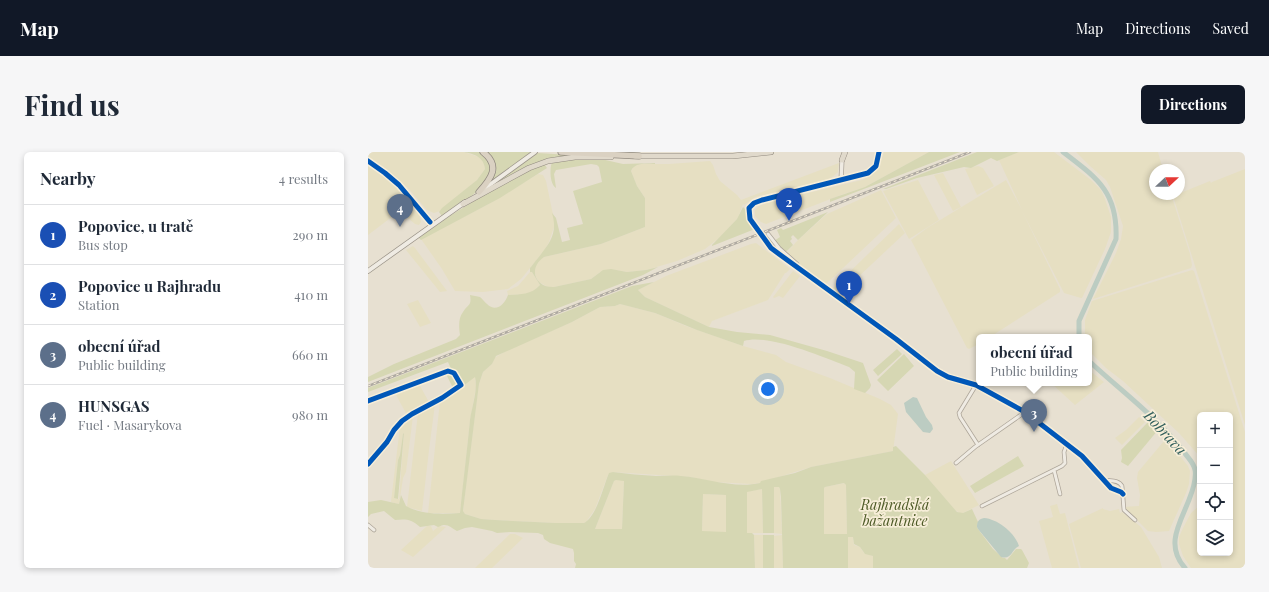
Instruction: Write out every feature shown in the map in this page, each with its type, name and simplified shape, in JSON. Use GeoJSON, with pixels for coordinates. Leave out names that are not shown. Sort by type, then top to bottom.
{"type":"FeatureCollection","features":[{"type":"Feature","properties":{"kind":"highway"},"geometry":{"type":"LineString","coordinates":[[479,192],[488,182],[493,170],[490,159],[484,152]]}},
{"type":"Feature","properties":{"kind":"highway"},"geometry":{"type":"LineString","coordinates":[[561,152],[639,156]]}},
{"type":"Feature","properties":{"kind":"highway"},"geometry":{"type":"LineString","coordinates":[[463,204],[529,168],[548,161],[575,157],[733,156],[771,152]]}},
{"type":"Feature","properties":{"kind":"highway"},"geometry":{"type":"LineString","coordinates":[[839,152],[842,160]]}},
{"type":"Feature","properties":{"kind":"highway"},"geometry":{"type":"LineString","coordinates":[[842,160],[845,152]]}},
{"type":"Feature","properties":{"kind":"main road"},"geometry":{"type":"LineString","coordinates":[[368,271],[432,223],[463,204],[536,152]]}},
{"type":"Feature","properties":{"kind":"street"},"geometry":{"type":"LineString","coordinates":[[879,152],[876,166],[870,172],[864,175],[754,203],[749,208],[750,219],[771,248],[896,339],[937,371],[948,377],[976,385],[961,408],[960,415],[978,445]]}},
{"type":"Feature","properties":{"kind":"street"},"geometry":{"type":"LineString","coordinates":[[841,181],[842,160]]}},
{"type":"Feature","properties":{"kind":"street"},"geometry":{"type":"LineString","coordinates":[[368,161],[399,185],[432,223]]}},
{"type":"Feature","properties":{"kind":"street"},"geometry":{"type":"LineString","coordinates":[[768,234],[779,248],[797,264],[797,268]]}},
{"type":"Feature","properties":{"kind":"street"},"geometry":{"type":"LineString","coordinates":[[368,401],[448,371],[454,374],[461,385],[442,398],[402,421],[394,430],[387,442],[368,464]]}},
{"type":"Feature","properties":{"kind":"street"},"geometry":{"type":"LineString","coordinates":[[978,386],[1025,412],[1088,462],[1111,488],[1123,494]]}},
{"type":"Feature","properties":{"kind":"street"},"geometry":{"type":"LineString","coordinates":[[956,463],[978,445],[1025,412]]}},
{"type":"Feature","properties":{"kind":"street"},"geometry":{"type":"LineString","coordinates":[[982,506],[1065,463],[1064,452],[1067,444]]}},
{"type":"Feature","properties":{"kind":"street"},"geometry":{"type":"LineString","coordinates":[[1054,470],[1060,494]]}},
{"type":"Feature","properties":{"kind":"street"},"geometry":{"type":"LineString","coordinates":[[1105,480],[1120,482],[1123,494],[1124,510],[1135,520]]}},
{"type":"Feature","properties":{"kind":"street"},"geometry":{"type":"LineString","coordinates":[[1119,491],[1122,488]]}},
{"type":"Feature","properties":{"kind":"street"},"geometry":{"type":"LineString","coordinates":[[368,525],[374,530]]}},
{"type":"Feature","properties":{"kind":"shaded area"},"geometry":{"type":"Polygon","coordinates":[[[368,152],[464,152],[479,157],[484,163],[485,169],[477,180],[440,211],[434,213],[427,210],[409,189],[393,175],[368,157],[368,152]]]}},
{"type":"Feature","properties":{"kind":"shaded area"},"geometry":{"type":"Polygon","coordinates":[[[884,152],[929,152],[865,187],[766,224],[761,222],[755,216],[755,210],[759,206],[767,203],[862,180],[870,176],[878,168],[884,152]]]}},
{"type":"Feature","properties":{"kind":"shaded area"},"geometry":{"type":"Polygon","coordinates":[[[1019,152],[1054,152],[1091,180],[1101,190],[1111,217],[1111,232],[1105,249],[1081,298],[1064,293],[1022,211],[1060,289],[1060,292],[995,334],[976,334],[976,346],[969,349],[967,348],[911,240],[927,228],[1006,180],[1022,210],[999,160],[1019,152]]]}},
{"type":"Feature","properties":{"kind":"shaded area"},"geometry":{"type":"Polygon","coordinates":[[[1076,152],[1158,152],[1161,164],[1149,164],[1149,200],[1173,200],[1190,254],[1192,265],[1191,268],[1093,299],[1116,253],[1121,239],[1123,226],[1110,187],[1106,180],[1076,152]]]}},
{"type":"Feature","properties":{"kind":"shaded area"},"geometry":{"type":"Polygon","coordinates":[[[710,161],[720,181],[741,200],[839,163],[838,172],[831,178],[824,181],[755,197],[744,205],[743,204],[738,218],[719,238],[705,249],[677,261],[646,270],[627,272],[615,270],[600,272],[591,279],[554,287],[548,287],[539,282],[534,269],[539,260],[544,257],[601,244],[645,227],[645,198],[637,186],[631,171],[634,166],[641,164],[669,164],[710,161]]]}},
{"type":"Feature","properties":{"kind":"shaded area"},"geometry":{"type":"Polygon","coordinates":[[[368,165],[382,175],[381,177],[383,175],[407,197],[420,216],[421,222],[419,225],[397,213],[368,235],[368,165]]]}},
{"type":"Feature","properties":{"kind":"shaded area"},"geometry":{"type":"Polygon","coordinates":[[[978,166],[983,168],[994,186],[977,195],[965,169],[978,166]]]}},
{"type":"Feature","properties":{"kind":"shaded area"},"geometry":{"type":"Polygon","coordinates":[[[1245,169],[1245,425],[1174,200],[1185,200],[1185,191],[1210,181],[1211,183],[1245,169]]]}},
{"type":"Feature","properties":{"kind":"shaded area"},"geometry":{"type":"Polygon","coordinates":[[[943,173],[961,207],[953,211],[934,175],[943,173]]]}},
{"type":"Feature","properties":{"kind":"shaded area"},"geometry":{"type":"Polygon","coordinates":[[[538,174],[543,175],[546,181],[555,224],[549,242],[544,251],[521,279],[508,289],[483,292],[455,291],[421,239],[487,205],[538,174]]]}},
{"type":"Feature","properties":{"kind":"shaded area"},"geometry":{"type":"Polygon","coordinates":[[[918,180],[939,220],[909,239],[883,191],[918,180]]]}},
{"type":"Feature","properties":{"kind":"shaded area"},"geometry":{"type":"Polygon","coordinates":[[[881,190],[896,218],[825,285],[789,255],[787,252],[798,240],[827,214],[881,190]]]}},
{"type":"Feature","properties":{"kind":"shaded area"},"geometry":{"type":"Polygon","coordinates":[[[899,224],[905,233],[839,295],[831,290],[899,224]]]}},
{"type":"Feature","properties":{"kind":"shaded area"},"geometry":{"type":"Polygon","coordinates":[[[756,243],[790,269],[785,273],[768,300],[712,321],[709,327],[645,297],[638,290],[666,276],[756,243]]]}},
{"type":"Feature","properties":{"kind":"shaded area"},"geometry":{"type":"Polygon","coordinates":[[[413,246],[447,291],[440,292],[406,250],[413,246]]]}},
{"type":"Feature","properties":{"kind":"shaded area"},"geometry":{"type":"Polygon","coordinates":[[[1192,270],[1194,271],[1245,432],[1245,568],[1191,568],[1183,556],[1179,544],[1179,537],[1183,528],[1191,513],[1197,508],[1197,556],[1233,556],[1233,412],[1197,412],[1197,454],[1179,433],[1092,354],[1092,334],[1085,334],[1085,320],[1092,301],[1192,270]]]}},
{"type":"Feature","properties":{"kind":"shaded area"},"geometry":{"type":"Polygon","coordinates":[[[793,271],[800,276],[783,298],[779,296],[774,298],[773,297],[793,271]]]}},
{"type":"Feature","properties":{"kind":"shaded area"},"geometry":{"type":"Polygon","coordinates":[[[530,272],[532,272],[540,285],[528,294],[508,295],[507,291],[518,286],[530,272]]]}},
{"type":"Feature","properties":{"kind":"shaded area"},"geometry":{"type":"Polygon","coordinates":[[[418,300],[431,323],[420,327],[407,304],[418,300]]]}},
{"type":"Feature","properties":{"kind":"shaded area"},"geometry":{"type":"Polygon","coordinates":[[[620,304],[655,313],[686,326],[743,346],[776,355],[786,362],[830,378],[880,399],[891,405],[898,414],[893,451],[811,467],[760,483],[752,484],[714,482],[690,477],[613,472],[608,475],[595,509],[584,523],[481,519],[465,514],[463,512],[467,477],[479,384],[483,372],[492,364],[494,358],[508,350],[572,322],[600,307],[615,306],[620,304]]]}},
{"type":"Feature","properties":{"kind":"shaded area"},"geometry":{"type":"Polygon","coordinates":[[[1092,372],[1104,382],[1075,405],[1054,386],[1092,386],[1092,372]]]}},
{"type":"Feature","properties":{"kind":"shaded area"},"geometry":{"type":"Polygon","coordinates":[[[475,376],[476,387],[470,421],[460,513],[428,513],[440,401],[475,376]]]}},
{"type":"Feature","properties":{"kind":"shaded area"},"geometry":{"type":"Polygon","coordinates":[[[419,384],[430,404],[408,417],[395,393],[419,384]]]}},
{"type":"Feature","properties":{"kind":"shaded area"},"geometry":{"type":"Polygon","coordinates":[[[913,397],[917,398],[926,417],[932,425],[933,429],[930,433],[923,432],[906,412],[904,403],[913,397]]]}},
{"type":"Feature","properties":{"kind":"shaded area"},"geometry":{"type":"Polygon","coordinates":[[[435,404],[422,511],[407,507],[418,413],[435,404]]]}},
{"type":"Feature","properties":{"kind":"shaded area"},"geometry":{"type":"Polygon","coordinates":[[[413,416],[406,472],[403,478],[399,504],[391,502],[400,426],[413,416]],[[404,433],[398,460],[394,498],[399,499],[404,433]]]}},
{"type":"Feature","properties":{"kind":"shaded area"},"geometry":{"type":"Polygon","coordinates":[[[1139,417],[1145,422],[1122,445],[1115,438],[1126,430],[1139,417]]]}},
{"type":"Feature","properties":{"kind":"shaded area"},"geometry":{"type":"Polygon","coordinates":[[[1167,440],[1188,466],[1190,471],[1189,484],[1186,493],[1169,531],[1148,531],[1135,518],[1127,514],[1123,507],[1139,506],[1140,495],[1137,478],[1138,472],[1164,441],[1167,440]]]}},
{"type":"Feature","properties":{"kind":"shaded area"},"geometry":{"type":"Polygon","coordinates":[[[951,461],[979,505],[961,514],[955,510],[925,475],[951,461]]]}},
{"type":"Feature","properties":{"kind":"shaded area"},"geometry":{"type":"Polygon","coordinates":[[[624,480],[622,530],[595,529],[614,481],[624,480]]]}},
{"type":"Feature","properties":{"kind":"shaded area"},"geometry":{"type":"Polygon","coordinates":[[[845,483],[847,535],[824,535],[824,488],[845,483]]]}},
{"type":"Feature","properties":{"kind":"shaded area"},"geometry":{"type":"Polygon","coordinates":[[[774,487],[779,487],[780,489],[782,534],[774,533],[774,487]]]}},
{"type":"Feature","properties":{"kind":"shaded area"},"geometry":{"type":"Polygon","coordinates":[[[762,489],[763,533],[747,533],[747,491],[762,489]]]}},
{"type":"Feature","properties":{"kind":"shaded area"},"geometry":{"type":"Polygon","coordinates":[[[703,494],[726,495],[726,532],[702,532],[703,494]]]}},
{"type":"Feature","properties":{"kind":"shaded area"},"geometry":{"type":"Polygon","coordinates":[[[1057,504],[1060,514],[1065,513],[1079,568],[1052,568],[1039,521],[1053,517],[1050,506],[1057,504]]]}},
{"type":"Feature","properties":{"kind":"shaded area"},"geometry":{"type":"Polygon","coordinates":[[[1103,508],[1110,511],[1119,509],[1120,513],[1122,512],[1141,527],[1159,557],[1162,568],[1081,568],[1069,524],[1103,508]]]}},
{"type":"Feature","properties":{"kind":"shaded area"},"geometry":{"type":"Polygon","coordinates":[[[984,518],[1000,524],[1014,536],[1019,546],[1009,556],[1005,558],[1001,557],[978,529],[978,522],[984,518]]]}},
{"type":"Feature","properties":{"kind":"shaded area"},"geometry":{"type":"Polygon","coordinates":[[[427,526],[431,526],[433,531],[439,526],[446,527],[413,557],[401,550],[427,526]]]}},
{"type":"Feature","properties":{"kind":"shaded area"},"geometry":{"type":"Polygon","coordinates":[[[510,534],[515,534],[523,538],[492,568],[475,568],[510,534]]]}},
{"type":"Feature","properties":{"kind":"shaded area"},"geometry":{"type":"Polygon","coordinates":[[[754,535],[763,535],[763,568],[755,568],[754,535]]]}},
{"type":"Feature","properties":{"kind":"shaded area"},"geometry":{"type":"Polygon","coordinates":[[[782,535],[783,568],[774,568],[774,536],[782,535]]]}},
{"type":"Feature","properties":{"kind":"shaded area"},"geometry":{"type":"Polygon","coordinates":[[[848,537],[853,537],[854,545],[860,547],[864,553],[873,556],[873,568],[848,568],[848,537]]]}},
{"type":"Feature","properties":{"kind":"green space"},"geometry":{"type":"Polygon","coordinates":[[[464,152],[481,152],[490,161],[491,169],[483,185],[475,193],[442,216],[439,212],[442,208],[477,180],[485,169],[481,159],[475,155],[464,152]]]}},
{"type":"Feature","properties":{"kind":"green space"},"geometry":{"type":"Polygon","coordinates":[[[486,152],[531,152],[490,182],[494,172],[486,152]]]}},
{"type":"Feature","properties":{"kind":"green space"},"geometry":{"type":"Polygon","coordinates":[[[929,152],[960,152],[830,202],[830,199],[865,187],[929,152]]]}},
{"type":"Feature","properties":{"kind":"green space"},"geometry":{"type":"Polygon","coordinates":[[[977,152],[1019,152],[997,161],[991,158],[971,168],[964,167],[917,178],[883,189],[977,152]]]}},
{"type":"Feature","properties":{"kind":"green space"},"geometry":{"type":"Polygon","coordinates":[[[538,153],[570,155],[541,161],[493,185],[538,153]]]}},
{"type":"Feature","properties":{"kind":"green space"},"geometry":{"type":"Polygon","coordinates":[[[564,159],[601,159],[623,164],[655,163],[635,166],[631,171],[637,186],[645,198],[645,227],[601,244],[544,257],[536,267],[535,272],[538,281],[542,284],[554,287],[591,279],[603,270],[611,269],[627,272],[658,267],[643,275],[368,382],[368,377],[394,364],[456,339],[460,335],[460,317],[470,303],[470,295],[480,297],[490,307],[494,308],[500,306],[508,295],[533,291],[540,285],[532,272],[530,272],[530,268],[552,237],[554,220],[552,213],[556,218],[562,242],[570,240],[567,228],[583,224],[573,191],[602,182],[599,167],[591,164],[556,170],[554,174],[556,188],[552,181],[551,165],[553,162],[564,159]]]}},
{"type":"Feature","properties":{"kind":"green space"},"geometry":{"type":"Polygon","coordinates":[[[541,165],[545,165],[547,168],[500,198],[421,240],[418,237],[478,198],[541,165]]]}},
{"type":"Feature","properties":{"kind":"green space"},"geometry":{"type":"Polygon","coordinates":[[[743,207],[755,229],[712,246],[737,219],[743,207]]]}},
{"type":"Feature","properties":{"kind":"green space"},"geometry":{"type":"Polygon","coordinates":[[[828,212],[798,240],[793,235],[790,241],[793,245],[785,253],[774,241],[780,237],[777,230],[781,228],[783,230],[828,212]]]}},
{"type":"Feature","properties":{"kind":"green space","name":"Rajhradská bažantnice"},"geometry":{"type":"Polygon","coordinates":[[[654,282],[638,290],[645,297],[709,327],[737,332],[770,335],[863,363],[871,385],[870,388],[865,393],[854,389],[855,372],[849,367],[781,343],[754,339],[744,341],[743,346],[655,313],[620,304],[615,306],[600,307],[572,322],[496,356],[492,364],[483,372],[479,384],[463,511],[465,514],[481,519],[584,523],[593,514],[609,473],[613,472],[656,476],[691,477],[730,484],[750,485],[795,473],[811,467],[893,451],[893,447],[896,446],[925,475],[957,512],[963,513],[972,509],[978,522],[978,529],[993,549],[1003,558],[1007,560],[1016,549],[1021,549],[1029,563],[1027,568],[873,568],[873,556],[865,554],[860,547],[854,544],[853,537],[848,537],[848,568],[783,568],[781,497],[779,487],[774,487],[774,533],[763,533],[762,489],[747,492],[747,533],[752,533],[754,535],[755,568],[575,568],[576,564],[574,561],[573,549],[550,543],[544,539],[543,535],[538,533],[497,533],[472,527],[457,531],[446,525],[438,527],[434,525],[420,527],[414,522],[408,520],[395,520],[384,511],[371,514],[368,517],[368,502],[381,500],[399,504],[401,495],[406,506],[412,509],[439,514],[460,513],[470,420],[476,382],[475,377],[455,392],[446,374],[452,371],[448,362],[368,392],[368,388],[632,286],[654,282]],[[614,481],[595,529],[622,529],[624,481],[614,481]],[[844,483],[825,487],[824,534],[847,534],[846,485],[844,483]],[[703,494],[702,531],[726,532],[726,495],[703,494]]]}},
{"type":"Feature","properties":{"kind":"green space"},"geometry":{"type":"Polygon","coordinates":[[[897,349],[902,354],[878,376],[873,370],[897,349]]]}},
{"type":"Feature","properties":{"kind":"green space"},"geometry":{"type":"Polygon","coordinates":[[[904,354],[914,366],[888,391],[877,380],[904,354]]]}},
{"type":"Feature","properties":{"kind":"green space"},"geometry":{"type":"Polygon","coordinates":[[[1149,421],[1158,430],[1128,466],[1121,462],[1121,450],[1149,421]]]}},
{"type":"Feature","properties":{"kind":"green space"},"geometry":{"type":"Polygon","coordinates":[[[404,433],[398,499],[394,498],[398,460],[404,433]]]}},
{"type":"Feature","properties":{"kind":"green space"},"geometry":{"type":"Polygon","coordinates":[[[1018,456],[1024,466],[975,493],[970,486],[1018,456]]]}},
{"type":"Feature","properties":{"kind":"green space"},"geometry":{"type":"Polygon","coordinates":[[[763,535],[774,535],[774,568],[763,568],[763,535]]]}},
{"type":"Feature","properties":{"kind":"waterway","name":"Bobrava"},"geometry":{"type":"LineString","coordinates":[[1063,152],[1086,170],[1103,188],[1109,198],[1116,223],[1116,239],[1079,321],[1079,334]]}},
{"type":"Feature","properties":{"kind":"waterway","name":"Bobrava"},"geometry":{"type":"LineString","coordinates":[[1092,364],[1162,427],[1184,452],[1193,465],[1195,479],[1179,525],[1175,546],[1178,557],[1185,568]]}},
{"type":"Feature","properties":{"kind":"railway"},"geometry":{"type":"LineString","coordinates":[[368,386],[970,152]]}},
{"type":"Feature","properties":{"kind":"cycle path"},"geometry":{"type":"LineString","coordinates":[[879,152],[876,166],[868,173],[754,203],[749,208],[750,219],[771,248],[896,339],[937,371],[948,377],[976,385]]}},
{"type":"Feature","properties":{"kind":"cycle path"},"geometry":{"type":"LineString","coordinates":[[368,161],[399,185],[430,222]]}},
{"type":"Feature","properties":{"kind":"cycle path"},"geometry":{"type":"LineString","coordinates":[[368,401],[448,371],[454,373],[461,385],[442,398],[402,421],[394,430],[387,442],[368,464]]}},
{"type":"Feature","properties":{"kind":"cycle path"},"geometry":{"type":"LineString","coordinates":[[978,386],[1025,412],[1082,456],[1111,488],[1123,494]]}},
{"type":"Feature","properties":{"kind":"place","name":"Popovice u Rajhradu"},"geometry":{"type":"Point","coordinates":[789,221]}},
{"type":"Feature","properties":{"kind":"place","name":"HUNSGAS"},"geometry":{"type":"Point","coordinates":[400,227]}},
{"type":"Feature","properties":{"kind":"place","name":"Popovice, u tratě"},"geometry":{"type":"Point","coordinates":[849,304]}},
{"type":"Feature","properties":{"kind":"place","name":"obecní úřad"},"geometry":{"type":"Point","coordinates":[1034,432]}}]}
